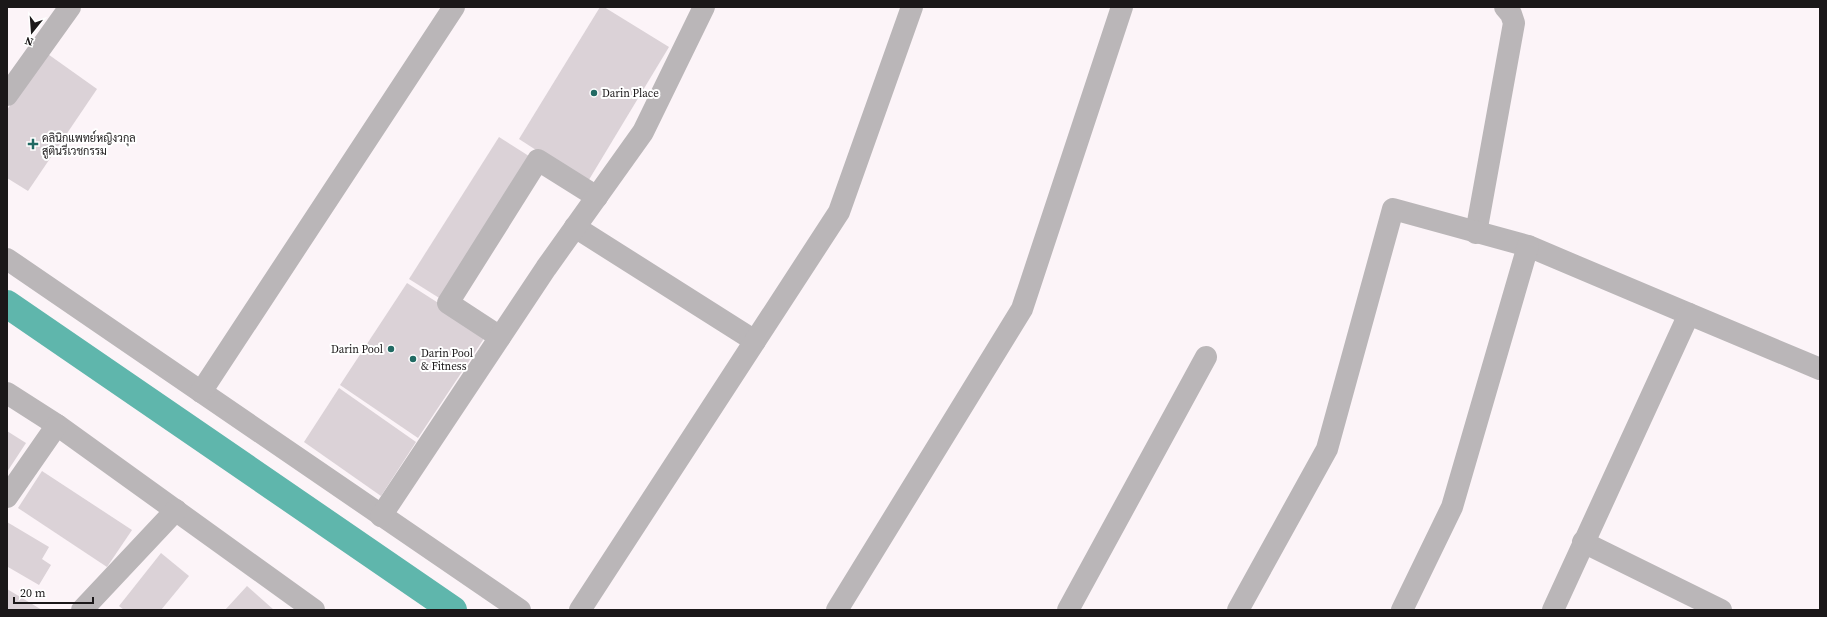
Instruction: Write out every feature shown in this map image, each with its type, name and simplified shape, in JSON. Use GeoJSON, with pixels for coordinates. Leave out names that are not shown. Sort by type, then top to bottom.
{"type":"FeatureCollection","features":[{"type":"Feature","properties":{"kind":"street"},"geometry":{"type":"LineString","coordinates":[[7,95],[70,7]]}},
{"type":"Feature","properties":{"kind":"street"},"geometry":{"type":"LineString","coordinates":[[201,392],[454,7]]}},
{"type":"Feature","properties":{"kind":"street"},"geometry":{"type":"LineString","coordinates":[[381,516],[575,227],[643,132],[704,7]]}},
{"type":"Feature","properties":{"kind":"street"},"geometry":{"type":"LineString","coordinates":[[580,610],[839,212],[912,7]]}},
{"type":"Feature","properties":{"kind":"street"},"geometry":{"type":"LineString","coordinates":[[836,610],[1022,309],[1122,7]]}},
{"type":"Feature","properties":{"kind":"street"},"geometry":{"type":"LineString","coordinates":[[1476,233],[1514,23],[1511,14],[1505,7]]}},
{"type":"Feature","properties":{"kind":"street"},"geometry":{"type":"LineString","coordinates":[[500,337],[448,303],[538,160],[597,197]]}},
{"type":"Feature","properties":{"kind":"street"},"geometry":{"type":"LineString","coordinates":[[1238,610],[1327,449],[1393,209],[1476,233],[1528,246],[1820,369]]}},
{"type":"Feature","properties":{"kind":"street"},"geometry":{"type":"LineString","coordinates":[[575,227],[755,341]]}},
{"type":"Feature","properties":{"kind":"street"},"geometry":{"type":"LineString","coordinates":[[1402,610],[1452,507],[1528,246]]}},
{"type":"Feature","properties":{"kind":"street"},"geometry":{"type":"LineString","coordinates":[[7,259],[520,610]]}},
{"type":"Feature","properties":{"kind":"street"},"geometry":{"type":"LineString","coordinates":[[1553,610],[1689,314]]}},
{"type":"Feature","properties":{"kind":"street"},"geometry":{"type":"LineString","coordinates":[[1068,610],[1206,357]]}},
{"type":"Feature","properties":{"kind":"street"},"geometry":{"type":"LineString","coordinates":[[7,393],[57,425],[312,609]]}},
{"type":"Feature","properties":{"kind":"street"},"geometry":{"type":"LineString","coordinates":[[7,497],[57,425]]}},
{"type":"Feature","properties":{"kind":"street"},"geometry":{"type":"LineString","coordinates":[[82,610],[176,510]]}},
{"type":"Feature","properties":{"kind":"street"},"geometry":{"type":"LineString","coordinates":[[1584,542],[1721,610]]}},
{"type":"Feature","properties":{"kind":"building","name":"Darin Place"},"geometry":{"type":"Polygon","coordinates":[[[600,7],[604,7],[669,47],[587,183],[519,139],[600,7]]]}},
{"type":"Feature","properties":{"kind":"building","name":"คลินิกแพทย์หญิงวกุล สูตินรีเวชกรรม"},"geometry":{"type":"Polygon","coordinates":[[[45,52],[97,89],[28,191],[7,178],[7,110],[45,52]]]}},
{"type":"Feature","properties":{"kind":"building"},"geometry":{"type":"Polygon","coordinates":[[[499,137],[532,158],[444,301],[409,279],[499,137]]]}},
{"type":"Feature","properties":{"kind":"building","name":"Darin Pool & Fitness"},"geometry":{"type":"Polygon","coordinates":[[[407,283],[487,334],[418,438],[340,385],[407,283]]]}},
{"type":"Feature","properties":{"kind":"building"},"geometry":{"type":"Polygon","coordinates":[[[339,388],[416,442],[381,496],[304,442],[339,388]]]}},
{"type":"Feature","properties":{"kind":"building"},"geometry":{"type":"Polygon","coordinates":[[[7,431],[26,443],[7,472],[7,431]]]}},
{"type":"Feature","properties":{"kind":"building"},"geometry":{"type":"Polygon","coordinates":[[[42,471],[132,530],[107,567],[18,508],[42,471]]]}},
{"type":"Feature","properties":{"kind":"building"},"geometry":{"type":"Polygon","coordinates":[[[7,522],[49,547],[42,559],[51,565],[39,585],[8,567],[7,568],[7,522]]]}},
{"type":"Feature","properties":{"kind":"building"},"geometry":{"type":"Polygon","coordinates":[[[161,553],[189,576],[161,610],[124,610],[119,606],[161,553]]]}},
{"type":"Feature","properties":{"kind":"building"},"geometry":{"type":"Polygon","coordinates":[[[247,586],[274,610],[225,610],[247,586]]]}},
{"type":"Feature","properties":{"kind":"building"},"geometry":{"type":"Polygon","coordinates":[[[7,589],[42,610],[7,610],[7,589]]]}},
{"type":"Feature","properties":{"kind":"waterway"},"geometry":{"type":"LineString","coordinates":[[7,304],[453,610]]}},
{"type":"Feature","properties":{"kind":"place","name":"Darin Place"},"geometry":{"type":"Point","coordinates":[594,93]}},
{"type":"Feature","properties":{"kind":"place","name":"คลินิกแพทย์หญิงวกุล สูตินรีเวชกรรม"},"geometry":{"type":"Point","coordinates":[33,144]}},
{"type":"Feature","properties":{"kind":"place","name":"Darin Pool"},"geometry":{"type":"Point","coordinates":[391,349]}},
{"type":"Feature","properties":{"kind":"place","name":"Darin Pool & Fitness"},"geometry":{"type":"Point","coordinates":[413,359]}}]}
